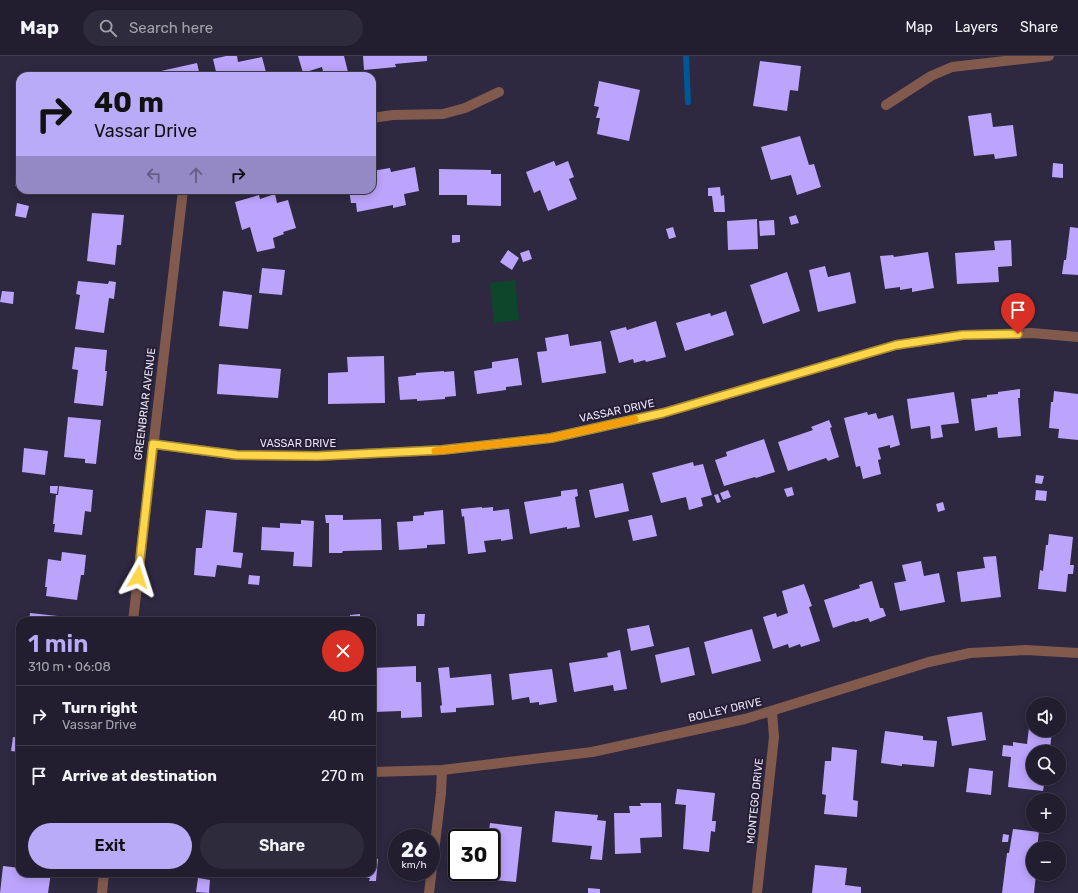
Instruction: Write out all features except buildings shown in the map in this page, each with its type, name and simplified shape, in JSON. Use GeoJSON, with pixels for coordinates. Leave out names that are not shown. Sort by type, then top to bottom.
{"type":"FeatureCollection","features":[{"type":"Feature","properties":{"kind":"street"},"geometry":{"type":"LineString","coordinates":[[886,105],[931,76],[952,67],[1049,56]]}},
{"type":"Feature","properties":{"kind":"street"},"geometry":{"type":"LineString","coordinates":[[376,117],[393,115],[443,114],[465,108],[499,92]]}},
{"type":"Feature","properties":{"kind":"street","name":"GREENBRIAR AVENUE"},"geometry":{"type":"LineString","coordinates":[[133,617],[183,194]]}},
{"type":"Feature","properties":{"kind":"street","name":"VASSAR DRIVE"},"geometry":{"type":"LineString","coordinates":[[153,444],[237,455],[318,456],[442,450],[551,438],[663,413],[896,345],[963,335],[1032,333],[1078,336]]}},
{"type":"Feature","properties":{"kind":"street","name":"BOLLEY DRIVE"},"geometry":{"type":"LineString","coordinates":[[376,772],[442,770],[592,752],[772,712],[929,662],[970,653],[1026,650],[1078,653]]}},
{"type":"Feature","properties":{"kind":"street","name":"MONTEGO DRIVE"},"geometry":{"type":"LineString","coordinates":[[757,893],[774,737],[772,712]]}},
{"type":"Feature","properties":{"kind":"street"},"geometry":{"type":"LineString","coordinates":[[429,893],[441,793],[442,770]]}},
{"type":"Feature","properties":{"kind":"street"},"geometry":{"type":"LineString","coordinates":[[102,893],[104,877]]}},
{"type":"Feature","properties":{"kind":"green space"},"geometry":{"type":"Polygon","coordinates":[[[515,280],[519,320],[494,323],[490,283],[515,280]]]}},
{"type":"Feature","properties":{"kind":"waterway"},"geometry":{"type":"LineString","coordinates":[[686,56],[688,102]]}},
{"type":"Feature","properties":{"kind":"slow traffic"},"geometry":{"type":"LineString","coordinates":[[435,451],[551,438],[635,419]]}},
{"type":"Feature","properties":{"kind":"route"},"geometry":{"type":"LineString","coordinates":[[138,577],[153,444],[237,455],[318,456],[442,450],[551,438],[663,413],[896,345],[963,335],[1018,334]]}}]}
